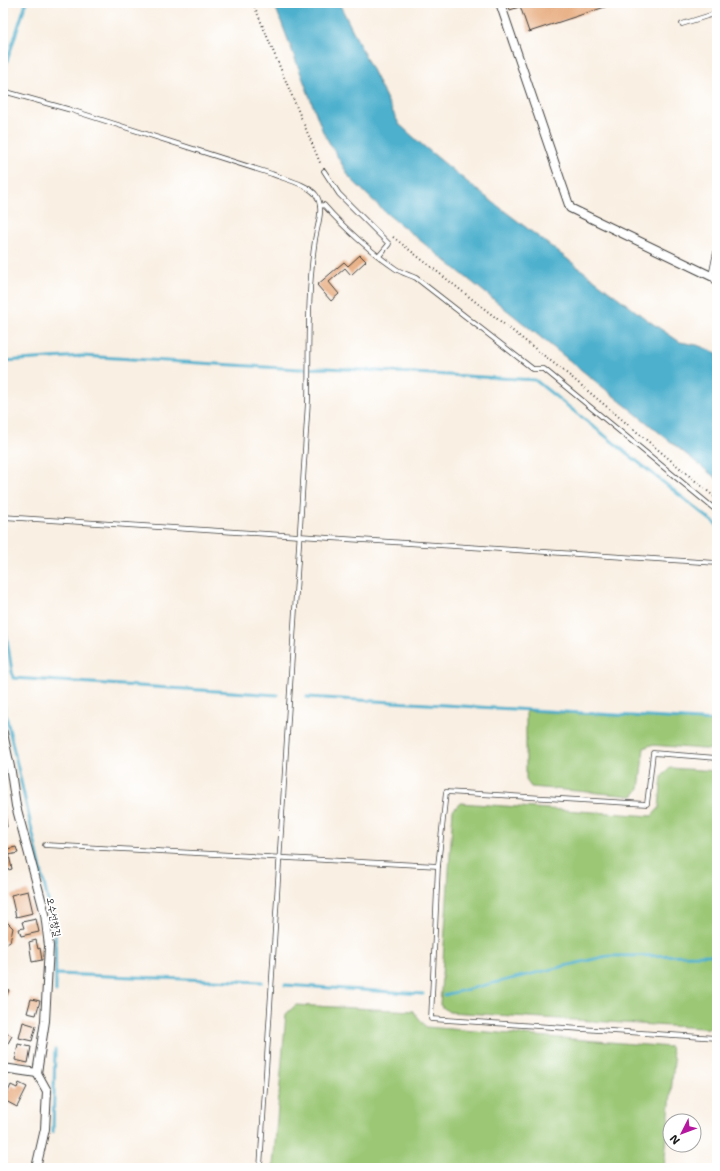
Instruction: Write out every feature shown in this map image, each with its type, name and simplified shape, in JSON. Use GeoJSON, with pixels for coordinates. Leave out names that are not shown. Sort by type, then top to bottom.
{"type":"FeatureCollection","features":[{"type":"Feature","properties":{"kind":"street"},"geometry":{"type":"LineString","coordinates":[[500,3],[570,208],[711,276]]}},
{"type":"Feature","properties":{"kind":"street","name":"오수선창길"},"geometry":{"type":"LineString","coordinates":[[3,733],[16,806],[45,914],[49,946],[45,1021],[37,1073]]}},
{"type":"Feature","properties":{"kind":"street"},"geometry":{"type":"LineString","coordinates":[[3,1068],[37,1073],[47,1091],[46,1129],[36,1168]]}},
{"type":"Feature","properties":{"kind":"lane"},"geometry":{"type":"LineString","coordinates":[[682,24],[717,13]]}},
{"type":"Feature","properties":{"kind":"lane"},"geometry":{"type":"LineString","coordinates":[[3,91],[71,110],[272,174],[311,191],[316,195],[320,206],[313,250],[310,283],[308,386],[260,1168]]}},
{"type":"Feature","properties":{"kind":"lane"},"geometry":{"type":"LineString","coordinates":[[324,171],[339,194],[389,244],[379,256]]}},
{"type":"Feature","properties":{"kind":"lane"},"geometry":{"type":"LineString","coordinates":[[320,206],[324,205],[346,228],[397,270],[416,278],[533,369],[544,369],[717,511]]}},
{"type":"Feature","properties":{"kind":"lane"},"geometry":{"type":"LineString","coordinates":[[717,247],[711,276],[717,285]]}},
{"type":"Feature","properties":{"kind":"lane"},"geometry":{"type":"LineString","coordinates":[[3,517],[717,563]]}},
{"type":"Feature","properties":{"kind":"lane"},"geometry":{"type":"LineString","coordinates":[[717,758],[652,753],[647,804],[446,792],[438,866],[431,1019],[717,1038]]}},
{"type":"Feature","properties":{"kind":"lane"},"geometry":{"type":"LineString","coordinates":[[46,845],[438,866]]}},
{"type":"Feature","properties":{"kind":"path"},"geometry":{"type":"LineString","coordinates":[[252,3],[324,171]]}},
{"type":"Feature","properties":{"kind":"path"},"geometry":{"type":"LineString","coordinates":[[389,234],[570,376],[717,499]]}},
{"type":"Feature","properties":{"kind":"green space"},"geometry":{"type":"Polygon","coordinates":[[[526,711],[717,721],[717,750],[651,745],[644,748],[639,789],[633,796],[531,787],[526,780],[526,711]]]}},
{"type":"Feature","properties":{"kind":"green space"},"geometry":{"type":"Polygon","coordinates":[[[670,768],[717,771],[717,1029],[449,1012],[440,1005],[453,810],[460,803],[652,816],[659,808],[662,776],[670,768]]]}},
{"type":"Feature","properties":{"kind":"green space"},"geometry":{"type":"Polygon","coordinates":[[[296,1005],[413,1011],[426,1027],[670,1047],[674,1061],[669,1113],[662,1113],[662,1153],[665,1153],[664,1168],[275,1168],[273,1166],[286,1014],[296,1005]]]}},
{"type":"Feature","properties":{"kind":"water"},"geometry":{"type":"Polygon","coordinates":[[[274,3],[339,3],[399,124],[477,190],[646,319],[680,342],[697,345],[717,353],[717,479],[386,213],[350,178],[323,132],[274,3]]]}},
{"type":"Feature","properties":{"kind":"building"},"geometry":{"type":"Polygon","coordinates":[[[508,3],[518,3],[519,7],[510,10],[508,3]]]}},
{"type":"Feature","properties":{"kind":"building"},"geometry":{"type":"Polygon","coordinates":[[[519,3],[617,3],[529,32],[519,3]]]}},
{"type":"Feature","properties":{"kind":"building"},"geometry":{"type":"Polygon","coordinates":[[[360,255],[366,261],[351,275],[345,268],[329,282],[339,294],[331,301],[317,285],[344,262],[348,266],[360,255]]]}},
{"type":"Feature","properties":{"kind":"building"},"geometry":{"type":"Polygon","coordinates":[[[3,806],[7,827],[3,828],[3,806]]]}},
{"type":"Feature","properties":{"kind":"building"},"geometry":{"type":"Polygon","coordinates":[[[16,847],[18,853],[9,855],[12,869],[5,871],[3,863],[3,850],[16,847]]]}},
{"type":"Feature","properties":{"kind":"building"},"geometry":{"type":"Polygon","coordinates":[[[28,891],[33,913],[16,917],[11,895],[28,891]]]}},
{"type":"Feature","properties":{"kind":"building"},"geometry":{"type":"Polygon","coordinates":[[[3,918],[13,928],[10,942],[7,944],[3,939],[3,918]]]}},
{"type":"Feature","properties":{"kind":"building"},"geometry":{"type":"Polygon","coordinates":[[[36,919],[39,932],[21,936],[19,929],[24,928],[22,922],[36,919]]]}},
{"type":"Feature","properties":{"kind":"building"},"geometry":{"type":"Polygon","coordinates":[[[36,940],[38,949],[40,948],[42,960],[32,962],[29,942],[36,940]]]}},
{"type":"Feature","properties":{"kind":"building"},"geometry":{"type":"Polygon","coordinates":[[[3,987],[9,990],[6,997],[3,995],[3,987]]]}},
{"type":"Feature","properties":{"kind":"building"},"geometry":{"type":"Polygon","coordinates":[[[31,999],[40,1001],[36,1015],[27,1013],[31,999]]]}},
{"type":"Feature","properties":{"kind":"building"},"geometry":{"type":"Polygon","coordinates":[[[23,1022],[36,1026],[32,1041],[19,1038],[23,1022]]]}},
{"type":"Feature","properties":{"kind":"building"},"geometry":{"type":"Polygon","coordinates":[[[3,1031],[12,1036],[7,1045],[3,1043],[3,1031]]]}},
{"type":"Feature","properties":{"kind":"building"},"geometry":{"type":"Polygon","coordinates":[[[18,1044],[31,1047],[28,1063],[15,1060],[18,1044]]]}},
{"type":"Feature","properties":{"kind":"building"},"geometry":{"type":"Polygon","coordinates":[[[19,1083],[27,1087],[17,1107],[4,1100],[11,1085],[17,1088],[19,1083]]]}},
{"type":"Feature","properties":{"kind":"waterway"},"geometry":{"type":"LineString","coordinates":[[3,73],[26,3]]}},
{"type":"Feature","properties":{"kind":"waterway"},"geometry":{"type":"LineString","coordinates":[[3,361],[82,356],[299,369],[327,368],[535,380],[717,525]]}},
{"type":"Feature","properties":{"kind":"waterway"},"geometry":{"type":"LineString","coordinates":[[3,619],[13,678],[277,695]]}},
{"type":"Feature","properties":{"kind":"waterway"},"geometry":{"type":"LineString","coordinates":[[307,697],[717,721]]}},
{"type":"Feature","properties":{"kind":"waterway"},"geometry":{"type":"LineString","coordinates":[[3,702],[55,932],[56,992]]}},
{"type":"Feature","properties":{"kind":"waterway"},"geometry":{"type":"LineString","coordinates":[[444,995],[607,956],[717,955]]}},
{"type":"Feature","properties":{"kind":"waterway"},"geometry":{"type":"LineString","coordinates":[[56,974],[262,982]]}},
{"type":"Feature","properties":{"kind":"waterway"},"geometry":{"type":"LineString","coordinates":[[285,985],[423,994]]}},
{"type":"Feature","properties":{"kind":"waterway"},"geometry":{"type":"LineString","coordinates":[[53,1132],[55,1050]]}}]}
